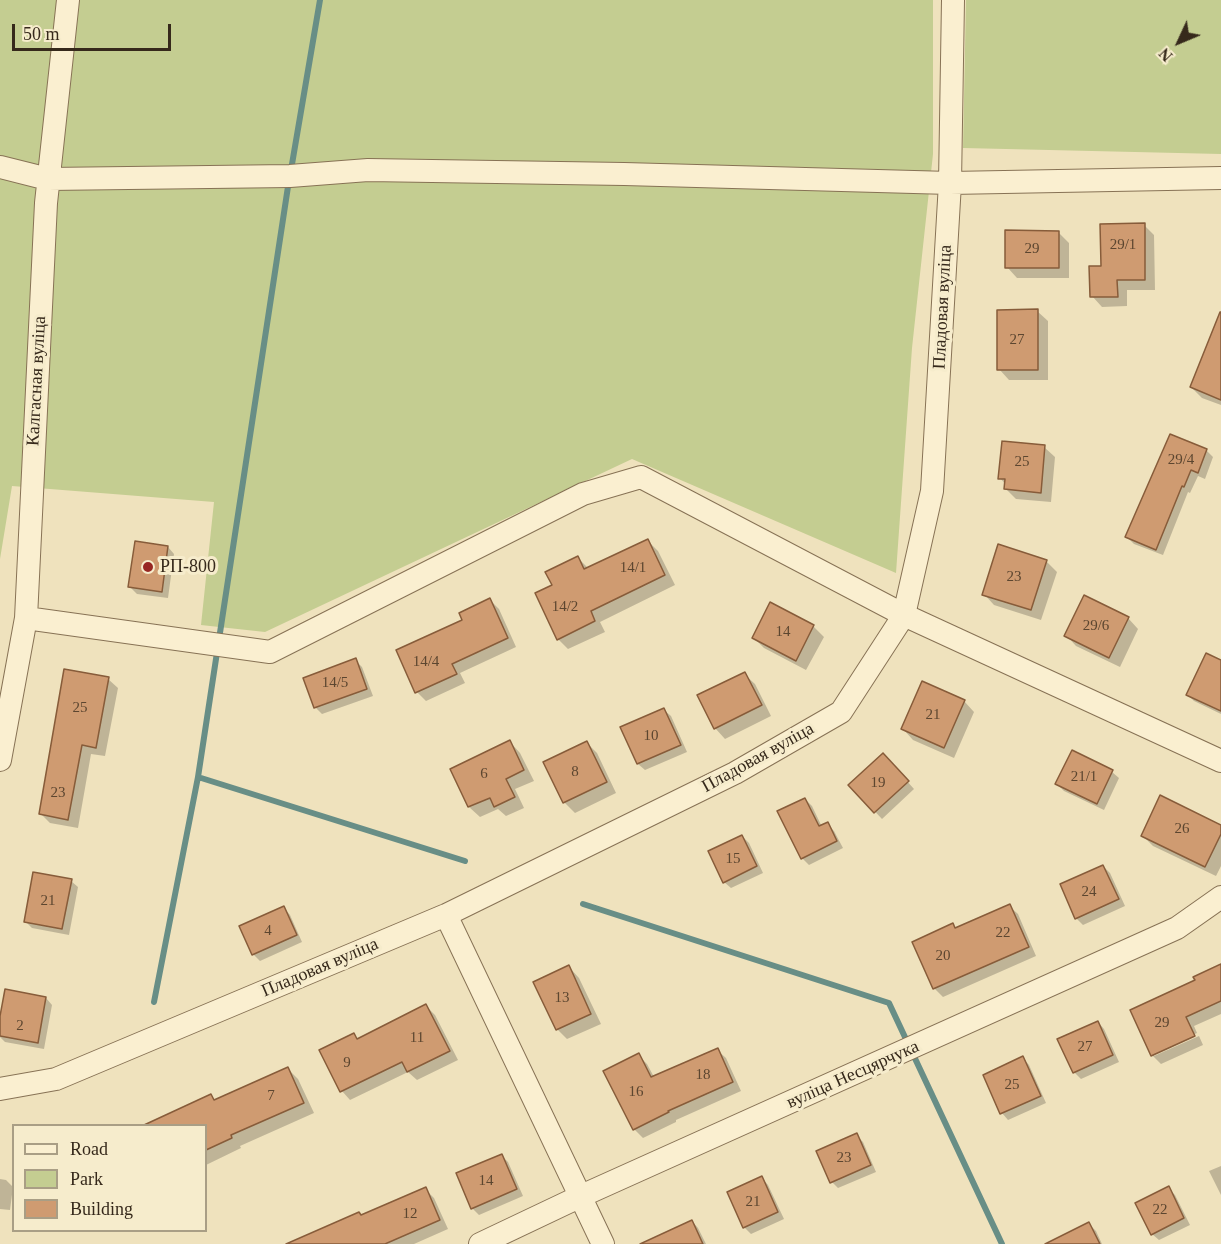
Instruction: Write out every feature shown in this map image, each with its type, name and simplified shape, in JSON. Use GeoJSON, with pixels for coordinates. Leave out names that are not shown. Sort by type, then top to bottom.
{"type":"FeatureCollection","features":[{"type":"Feature","properties":{"kind":"street","name":"Калгасная вуліца"},"geometry":{"type":"LineString","coordinates":[[0,760],[26,618],[48,179],[68,0]]}},
{"type":"Feature","properties":{"kind":"street","name":"Пладовая вуліца"},"geometry":{"type":"LineString","coordinates":[[0,1089],[56,1079],[446,915],[735,773],[841,712],[904,615],[932,491],[950,183],[953,0]]}},
{"type":"Feature","properties":{"kind":"street"},"geometry":{"type":"LineString","coordinates":[[0,167],[48,179],[290,176],[368,170],[950,183],[1221,178]]}},
{"type":"Feature","properties":{"kind":"street"},"geometry":{"type":"LineString","coordinates":[[26,618],[270,652],[583,494],[641,477],[904,615],[1221,761]]}},
{"type":"Feature","properties":{"kind":"street","name":"вуліца Несцярчука"},"geometry":{"type":"LineString","coordinates":[[480,1244],[579,1197],[1177,928],[1221,897]]}},
{"type":"Feature","properties":{"kind":"street"},"geometry":{"type":"LineString","coordinates":[[446,915],[603,1244]]}},
{"type":"Feature","properties":{"kind":"green space"},"geometry":{"type":"Polygon","coordinates":[[[0,0],[933,0],[933,154],[912,348],[896,573],[632,459],[265,632],[201,625],[214,502],[12,486],[0,559],[0,0]]]}},
{"type":"Feature","properties":{"kind":"green space"},"geometry":{"type":"Polygon","coordinates":[[[966,0],[1221,0],[1221,154],[963,148],[966,0]]]}},
{"type":"Feature","properties":{"kind":"building"},"geometry":{"type":"Polygon","coordinates":[[[1145,223],[1145,280],[1117,280],[1118,297],[1090,297],[1089,266],[1101,266],[1100,224],[1145,223]]]}},
{"type":"Feature","properties":{"kind":"building"},"geometry":{"type":"Polygon","coordinates":[[[1005,230],[1059,231],[1059,268],[1005,268],[1005,230]]]}},
{"type":"Feature","properties":{"kind":"building"},"geometry":{"type":"Polygon","coordinates":[[[1038,309],[1038,370],[997,370],[997,310],[1038,309]]]}},
{"type":"Feature","properties":{"kind":"building"},"geometry":{"type":"Polygon","coordinates":[[[1221,312],[1221,400],[1190,387],[1221,312]]]}},
{"type":"Feature","properties":{"kind":"building"},"geometry":{"type":"Polygon","coordinates":[[[1170,434],[1207,449],[1198,473],[1191,470],[1184,487],[1182,486],[1156,550],[1125,537],[1170,434]]]}},
{"type":"Feature","properties":{"kind":"building"},"geometry":{"type":"Polygon","coordinates":[[[1002,441],[1045,445],[1041,493],[1004,489],[1005,479],[998,479],[1002,441]]]}},
{"type":"Feature","properties":{"kind":"building"},"geometry":{"type":"Polygon","coordinates":[[[648,539],[665,575],[591,611],[595,621],[557,640],[535,593],[552,585],[545,572],[578,556],[584,569],[648,539]]]}},
{"type":"Feature","properties":{"kind":"building","name":"РП-800"},"geometry":{"type":"Polygon","coordinates":[[[135,541],[168,546],[162,592],[128,587],[135,541]]]}},
{"type":"Feature","properties":{"kind":"building"},"geometry":{"type":"Polygon","coordinates":[[[998,544],[1047,560],[1031,610],[982,595],[998,544]]]}},
{"type":"Feature","properties":{"kind":"building"},"geometry":{"type":"Polygon","coordinates":[[[1084,595],[1129,617],[1109,658],[1064,636],[1084,595]]]}},
{"type":"Feature","properties":{"kind":"building"},"geometry":{"type":"Polygon","coordinates":[[[490,598],[508,638],[452,664],[457,674],[415,693],[396,650],[462,620],[459,613],[490,598]]]}},
{"type":"Feature","properties":{"kind":"building"},"geometry":{"type":"Polygon","coordinates":[[[770,602],[814,625],[796,661],[752,638],[770,602]]]}},
{"type":"Feature","properties":{"kind":"building"},"geometry":{"type":"Polygon","coordinates":[[[1206,653],[1221,660],[1221,711],[1186,695],[1206,653]]]}},
{"type":"Feature","properties":{"kind":"building"},"geometry":{"type":"Polygon","coordinates":[[[356,658],[367,689],[314,708],[303,678],[356,658]]]}},
{"type":"Feature","properties":{"kind":"building"},"geometry":{"type":"Polygon","coordinates":[[[64,669],[109,677],[96,748],[82,745],[68,820],[39,814],[64,669]]]}},
{"type":"Feature","properties":{"kind":"building"},"geometry":{"type":"Polygon","coordinates":[[[745,672],[762,705],[714,729],[697,695],[745,672]]]}},
{"type":"Feature","properties":{"kind":"building"},"geometry":{"type":"Polygon","coordinates":[[[922,681],[965,700],[944,748],[901,729],[922,681]]]}},
{"type":"Feature","properties":{"kind":"building"},"geometry":{"type":"Polygon","coordinates":[[[664,708],[681,745],[637,764],[620,727],[664,708]]]}},
{"type":"Feature","properties":{"kind":"building"},"geometry":{"type":"Polygon","coordinates":[[[510,740],[524,770],[506,779],[515,797],[494,807],[490,798],[468,807],[450,769],[510,740]]]}},
{"type":"Feature","properties":{"kind":"building"},"geometry":{"type":"Polygon","coordinates":[[[587,741],[607,782],[563,803],[543,762],[587,741]]]}},
{"type":"Feature","properties":{"kind":"building"},"geometry":{"type":"Polygon","coordinates":[[[1072,750],[1113,770],[1097,804],[1055,784],[1072,750]]]}},
{"type":"Feature","properties":{"kind":"building"},"geometry":{"type":"Polygon","coordinates":[[[883,753],[909,781],[874,813],[848,785],[883,753]]]}},
{"type":"Feature","properties":{"kind":"building"},"geometry":{"type":"Polygon","coordinates":[[[1160,795],[1221,825],[1221,834],[1205,867],[1141,836],[1160,795]]]}},
{"type":"Feature","properties":{"kind":"building"},"geometry":{"type":"Polygon","coordinates":[[[805,798],[819,826],[828,822],[837,841],[801,859],[777,811],[805,798]]]}},
{"type":"Feature","properties":{"kind":"building"},"geometry":{"type":"Polygon","coordinates":[[[742,835],[757,866],[723,883],[708,851],[742,835]]]}},
{"type":"Feature","properties":{"kind":"building"},"geometry":{"type":"Polygon","coordinates":[[[1103,865],[1119,899],[1075,919],[1060,884],[1103,865]]]}},
{"type":"Feature","properties":{"kind":"building"},"geometry":{"type":"Polygon","coordinates":[[[33,872],[72,879],[62,929],[24,922],[33,872]]]}},
{"type":"Feature","properties":{"kind":"building"},"geometry":{"type":"Polygon","coordinates":[[[1010,904],[1029,947],[933,989],[912,942],[953,923],[955,928],[1010,904]]]}},
{"type":"Feature","properties":{"kind":"building"},"geometry":{"type":"Polygon","coordinates":[[[284,906],[297,935],[252,955],[239,926],[284,906]]]}},
{"type":"Feature","properties":{"kind":"building"},"geometry":{"type":"Polygon","coordinates":[[[1221,964],[1221,1001],[1186,1017],[1195,1036],[1151,1056],[1130,1010],[1195,980],[1193,977],[1221,964]]]}},
{"type":"Feature","properties":{"kind":"building"},"geometry":{"type":"Polygon","coordinates":[[[569,965],[591,1014],[556,1030],[533,982],[569,965]]]}},
{"type":"Feature","properties":{"kind":"building"},"geometry":{"type":"Polygon","coordinates":[[[5,989],[46,997],[38,1043],[0,1036],[0,1016],[5,989]]]}},
{"type":"Feature","properties":{"kind":"building"},"geometry":{"type":"Polygon","coordinates":[[[426,1004],[450,1051],[407,1072],[402,1062],[340,1092],[319,1050],[354,1033],[357,1039],[426,1004]]]}},
{"type":"Feature","properties":{"kind":"building"},"geometry":{"type":"Polygon","coordinates":[[[1098,1021],[1113,1055],[1073,1073],[1057,1039],[1098,1021]]]}},
{"type":"Feature","properties":{"kind":"building"},"geometry":{"type":"Polygon","coordinates":[[[718,1048],[733,1082],[668,1111],[633,1130],[603,1071],[639,1053],[651,1077],[718,1048]]]}},
{"type":"Feature","properties":{"kind":"building"},"geometry":{"type":"Polygon","coordinates":[[[1023,1056],[1041,1096],[1000,1114],[983,1075],[1023,1056]]]}},
{"type":"Feature","properties":{"kind":"building"},"geometry":{"type":"Polygon","coordinates":[[[288,1067],[304,1103],[231,1135],[232,1138],[207,1150],[207,1124],[146,1124],[211,1094],[214,1100],[288,1067]]]}},
{"type":"Feature","properties":{"kind":"building"},"geometry":{"type":"Polygon","coordinates":[[[857,1133],[871,1165],[830,1183],[816,1151],[857,1133]]]}},
{"type":"Feature","properties":{"kind":"building"},"geometry":{"type":"Polygon","coordinates":[[[502,1154],[517,1189],[471,1209],[456,1173],[502,1154]]]}},
{"type":"Feature","properties":{"kind":"building"},"geometry":{"type":"Polygon","coordinates":[[[762,1176],[778,1212],[743,1228],[727,1192],[762,1176]]]}},
{"type":"Feature","properties":{"kind":"building"},"geometry":{"type":"Polygon","coordinates":[[[1169,1186],[1184,1218],[1151,1235],[1135,1203],[1169,1186]]]}},
{"type":"Feature","properties":{"kind":"building"},"geometry":{"type":"Polygon","coordinates":[[[426,1187],[440,1220],[385,1244],[286,1244],[359,1212],[361,1215],[426,1187]]]}},
{"type":"Feature","properties":{"kind":"building"},"geometry":{"type":"Polygon","coordinates":[[[692,1220],[703,1244],[640,1244],[692,1220]]]}},
{"type":"Feature","properties":{"kind":"building"},"geometry":{"type":"Polygon","coordinates":[[[1089,1222],[1100,1244],[1045,1244],[1089,1222]]]}},
{"type":"Feature","properties":{"kind":"waterway"},"geometry":{"type":"LineString","coordinates":[[291,170],[320,0]]}},
{"type":"Feature","properties":{"kind":"waterway"},"geometry":{"type":"LineString","coordinates":[[154,1002],[198,777],[289,180]]}},
{"type":"Feature","properties":{"kind":"waterway"},"geometry":{"type":"LineString","coordinates":[[198,777],[465,861]]}},
{"type":"Feature","properties":{"kind":"waterway"},"geometry":{"type":"LineString","coordinates":[[583,904],[889,1003],[1002,1244]]}},
{"type":"Feature","properties":{"kind":"place","name":"РП-800"},"geometry":{"type":"Point","coordinates":[148,567]}}]}
